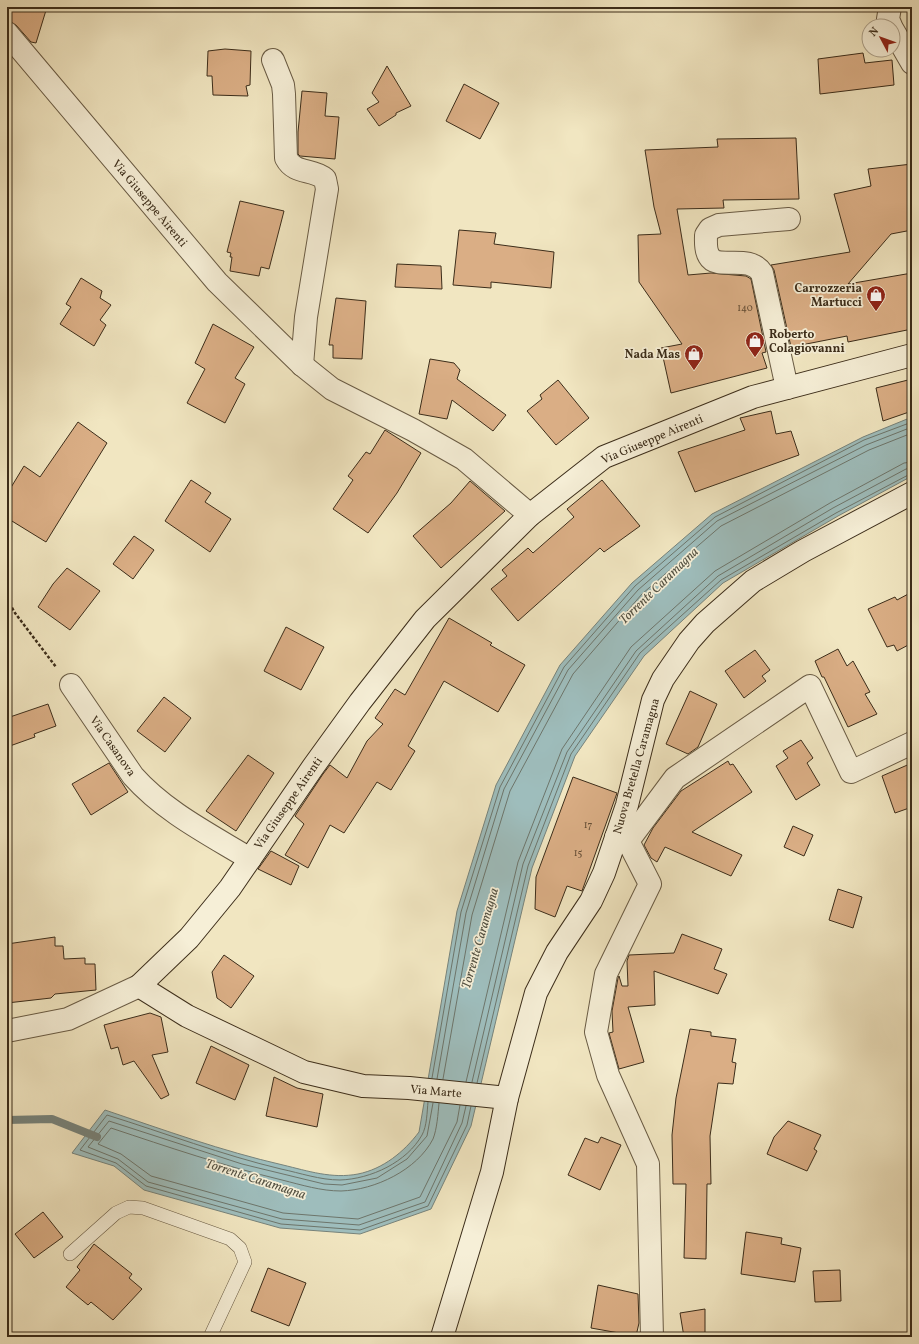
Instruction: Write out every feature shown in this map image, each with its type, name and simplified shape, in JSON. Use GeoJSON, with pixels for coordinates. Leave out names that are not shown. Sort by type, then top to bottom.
{"type":"FeatureCollection","features":[{"type":"Feature","properties":{"kind":"street"},"geometry":{"type":"LineString","coordinates":[[888,18],[890,7]]}},
{"type":"Feature","properties":{"kind":"street","name":"Via Giuseppe Airenti"},"geometry":{"type":"LineString","coordinates":[[7,33],[217,282],[302,365],[332,389],[413,430],[464,459],[530,515]]}},
{"type":"Feature","properties":{"kind":"street"},"geometry":{"type":"LineString","coordinates":[[901,44],[912,63]]}},
{"type":"Feature","properties":{"kind":"street"},"geometry":{"type":"LineString","coordinates":[[273,60],[283,85],[286,158],[290,165],[296,170],[319,174],[325,179],[327,189],[306,317],[302,365]]}},
{"type":"Feature","properties":{"kind":"street"},"geometry":{"type":"LineString","coordinates":[[787,388],[762,273],[758,266],[751,264],[715,262],[709,258],[707,252],[706,235],[710,229],[719,225],[789,220]]}},
{"type":"Feature","properties":{"kind":"street","name":"Via Giuseppe Airenti"},"geometry":{"type":"LineString","coordinates":[[7,1031],[68,1019],[139,986],[189,938],[230,888],[355,709],[425,620],[530,515],[604,457],[753,397],[912,355]]}},
{"type":"Feature","properties":{"kind":"street","name":"Nuova Bretella Caramagna"},"geometry":{"type":"LineString","coordinates":[[507,1098],[536,993],[557,952],[591,901],[622,839],[627,805],[653,700],[663,679],[689,641],[705,624],[753,581],[803,551],[912,493]]}},
{"type":"Feature","properties":{"kind":"street","name":"Via Casanova"},"geometry":{"type":"LineString","coordinates":[[71,684],[133,776],[144,788],[182,818],[250,859]]}},
{"type":"Feature","properties":{"kind":"street"},"geometry":{"type":"LineString","coordinates":[[652,1337],[648,1164],[608,1075],[596,1032],[606,974],[650,884],[622,839],[675,778],[810,686],[851,772],[912,743]]}},
{"type":"Feature","properties":{"kind":"street","name":"Via Marte"},"geometry":{"type":"LineString","coordinates":[[139,986],[186,1016],[304,1072],[363,1086],[409,1088],[507,1098]]}},
{"type":"Feature","properties":{"kind":"street"},"geometry":{"type":"LineString","coordinates":[[442,1337],[492,1172],[507,1098]]}},
{"type":"Feature","properties":{"kind":"lane"},"geometry":{"type":"LineString","coordinates":[[70,1254],[116,1213],[129,1207],[143,1208],[230,1239],[240,1248],[245,1262],[210,1337]]}},
{"type":"Feature","properties":{"kind":"path"},"geometry":{"type":"LineString","coordinates":[[7,600],[15,613],[71,684]]}},
{"type":"Feature","properties":{"kind":"water"},"geometry":{"type":"Polygon","coordinates":[[[912,417],[912,476],[838,516],[723,583],[644,656],[575,756],[532,868],[471,1126],[431,1209],[360,1234],[280,1228],[144,1190],[114,1166],[72,1153],[105,1110],[215,1147],[320,1174],[339,1176],[367,1172],[384,1164],[400,1153],[419,1132],[457,911],[496,785],[560,665],[632,583],[712,514],[863,437],[912,417]]]}},
{"type":"Feature","properties":{"kind":"building"},"geometry":{"type":"Polygon","coordinates":[[[7,7],[47,7],[36,43],[31,42],[16,25],[7,21],[7,7]]]}},
{"type":"Feature","properties":{"kind":"building"},"geometry":{"type":"Polygon","coordinates":[[[225,49],[251,51],[250,85],[246,86],[248,96],[213,95],[212,76],[207,76],[208,51],[225,49]]]}},
{"type":"Feature","properties":{"kind":"building"},"geometry":{"type":"Polygon","coordinates":[[[861,53],[861,58],[864,58],[865,63],[892,60],[894,85],[820,94],[818,59],[861,53]]]}},
{"type":"Feature","properties":{"kind":"building"},"geometry":{"type":"Polygon","coordinates":[[[387,66],[411,106],[396,113],[396,115],[379,126],[367,109],[379,102],[372,93],[387,66]]]}},
{"type":"Feature","properties":{"kind":"building"},"geometry":{"type":"Polygon","coordinates":[[[464,84],[499,103],[480,139],[446,121],[464,84]]]}},
{"type":"Feature","properties":{"kind":"building"},"geometry":{"type":"Polygon","coordinates":[[[302,91],[327,93],[325,116],[339,117],[335,159],[300,156],[298,154],[298,132],[302,91]]]}},
{"type":"Feature","properties":{"kind":"building"},"geometry":{"type":"Polygon","coordinates":[[[796,138],[799,199],[723,200],[724,208],[677,209],[688,275],[711,273],[746,276],[751,279],[766,352],[762,353],[767,368],[671,393],[661,348],[682,344],[639,282],[638,235],[661,234],[654,207],[645,150],[718,147],[717,139],[796,138]]]}},
{"type":"Feature","properties":{"kind":"building"},"geometry":{"type":"Polygon","coordinates":[[[912,164],[912,230],[891,234],[848,284],[912,273],[912,329],[848,342],[847,336],[791,347],[774,270],[771,265],[850,252],[834,194],[871,186],[868,169],[912,164]]]}},
{"type":"Feature","properties":{"kind":"building"},"geometry":{"type":"Polygon","coordinates":[[[240,201],[284,211],[269,269],[261,267],[259,276],[230,271],[232,257],[230,257],[231,253],[227,252],[240,201]]]}},
{"type":"Feature","properties":{"kind":"building"},"geometry":{"type":"Polygon","coordinates":[[[459,230],[496,233],[494,244],[554,252],[551,288],[491,282],[491,288],[453,285],[459,230]]]}},
{"type":"Feature","properties":{"kind":"building"},"geometry":{"type":"Polygon","coordinates":[[[397,264],[441,266],[442,289],[395,287],[397,264]]]}},
{"type":"Feature","properties":{"kind":"building"},"geometry":{"type":"Polygon","coordinates":[[[81,278],[102,291],[100,298],[111,305],[100,320],[106,325],[94,346],[60,324],[71,307],[66,304],[81,278]]]}},
{"type":"Feature","properties":{"kind":"building"},"geometry":{"type":"Polygon","coordinates":[[[336,298],[366,301],[362,359],[333,358],[333,345],[329,345],[336,298]]]}},
{"type":"Feature","properties":{"kind":"building"},"geometry":{"type":"Polygon","coordinates":[[[213,324],[254,347],[235,378],[245,384],[225,423],[187,403],[205,369],[195,363],[213,324]]]}},
{"type":"Feature","properties":{"kind":"building"},"geometry":{"type":"Polygon","coordinates":[[[430,359],[454,363],[460,370],[457,379],[506,415],[493,431],[452,400],[447,419],[419,414],[430,359]]]}},
{"type":"Feature","properties":{"kind":"building"},"geometry":{"type":"Polygon","coordinates":[[[912,379],[912,411],[883,421],[876,388],[912,379]]]}},
{"type":"Feature","properties":{"kind":"building"},"geometry":{"type":"Polygon","coordinates":[[[558,380],[589,418],[556,445],[527,411],[542,399],[540,395],[558,380]]]}},
{"type":"Feature","properties":{"kind":"building"},"geometry":{"type":"Polygon","coordinates":[[[771,411],[776,434],[791,431],[799,455],[695,492],[678,452],[745,430],[740,418],[771,411]]]}},
{"type":"Feature","properties":{"kind":"building"},"geometry":{"type":"Polygon","coordinates":[[[78,422],[107,443],[46,542],[7,518],[7,494],[24,466],[40,477],[78,422]]]}},
{"type":"Feature","properties":{"kind":"building"},"geometry":{"type":"Polygon","coordinates":[[[385,430],[421,453],[397,493],[368,533],[333,509],[353,480],[348,476],[366,452],[370,454],[385,430]]]}},
{"type":"Feature","properties":{"kind":"building"},"geometry":{"type":"Polygon","coordinates":[[[191,480],[211,493],[205,502],[231,519],[210,552],[165,521],[191,480]]]}},
{"type":"Feature","properties":{"kind":"building"},"geometry":{"type":"Polygon","coordinates":[[[602,480],[640,526],[604,552],[600,548],[518,621],[491,589],[507,576],[502,570],[528,548],[533,553],[574,517],[567,509],[602,480]]]}},
{"type":"Feature","properties":{"kind":"building"},"geometry":{"type":"Polygon","coordinates":[[[470,481],[505,511],[441,568],[413,536],[451,503],[470,481]]]}},
{"type":"Feature","properties":{"kind":"building"},"geometry":{"type":"Polygon","coordinates":[[[134,536],[154,550],[133,579],[113,564],[134,536]]]}},
{"type":"Feature","properties":{"kind":"building"},"geometry":{"type":"Polygon","coordinates":[[[67,568],[100,591],[70,630],[38,607],[53,584],[67,568]]]}},
{"type":"Feature","properties":{"kind":"building"},"geometry":{"type":"Polygon","coordinates":[[[912,592],[912,643],[897,651],[894,645],[887,647],[868,609],[895,597],[897,600],[912,592]]]}},
{"type":"Feature","properties":{"kind":"building"},"geometry":{"type":"Polygon","coordinates":[[[449,618],[492,643],[490,645],[525,665],[498,712],[444,681],[408,746],[415,751],[391,790],[377,782],[344,833],[330,825],[308,868],[285,855],[304,824],[295,816],[323,774],[330,765],[347,778],[367,741],[383,724],[375,718],[395,689],[405,695],[449,618]]]}},
{"type":"Feature","properties":{"kind":"building"},"geometry":{"type":"Polygon","coordinates":[[[286,627],[324,647],[301,690],[264,671],[286,627]]]}},
{"type":"Feature","properties":{"kind":"building"},"geometry":{"type":"Polygon","coordinates":[[[838,649],[847,666],[853,661],[870,692],[865,694],[877,714],[848,727],[815,661],[838,649]]]}},
{"type":"Feature","properties":{"kind":"building"},"geometry":{"type":"Polygon","coordinates":[[[755,650],[770,670],[762,676],[766,681],[744,698],[725,671],[755,650]]]}},
{"type":"Feature","properties":{"kind":"building"},"geometry":{"type":"Polygon","coordinates":[[[690,691],[717,704],[698,747],[688,754],[666,744],[690,691]]]}},
{"type":"Feature","properties":{"kind":"building"},"geometry":{"type":"Polygon","coordinates":[[[164,697],[191,718],[165,752],[137,731],[164,697]]]}},
{"type":"Feature","properties":{"kind":"building"},"geometry":{"type":"Polygon","coordinates":[[[48,704],[56,726],[34,734],[35,737],[7,747],[7,718],[48,704]]]}},
{"type":"Feature","properties":{"kind":"building"},"geometry":{"type":"Polygon","coordinates":[[[801,740],[813,758],[807,763],[820,785],[796,800],[776,766],[788,758],[783,751],[801,740]]]}},
{"type":"Feature","properties":{"kind":"building"},"geometry":{"type":"Polygon","coordinates":[[[248,755],[274,773],[236,831],[206,811],[248,755]]]}},
{"type":"Feature","properties":{"kind":"building"},"geometry":{"type":"Polygon","coordinates":[[[728,761],[730,765],[733,764],[752,792],[692,832],[742,855],[731,876],[665,847],[657,862],[651,858],[644,845],[653,828],[681,791],[728,761]]]}},
{"type":"Feature","properties":{"kind":"building"},"geometry":{"type":"Polygon","coordinates":[[[109,763],[128,792],[91,815],[72,784],[109,763]]]}},
{"type":"Feature","properties":{"kind":"building"},"geometry":{"type":"Polygon","coordinates":[[[912,763],[912,807],[895,813],[882,776],[912,763]]]}},
{"type":"Feature","properties":{"kind":"building"},"geometry":{"type":"Polygon","coordinates":[[[573,777],[617,793],[582,891],[567,886],[555,917],[535,909],[536,877],[573,777]]]}},
{"type":"Feature","properties":{"kind":"building"},"geometry":{"type":"Polygon","coordinates":[[[793,826],[813,835],[804,856],[784,847],[793,826]]]}},
{"type":"Feature","properties":{"kind":"building"},"geometry":{"type":"Polygon","coordinates":[[[271,851],[299,866],[291,885],[258,869],[271,851]]]}},
{"type":"Feature","properties":{"kind":"building"},"geometry":{"type":"Polygon","coordinates":[[[838,889],[862,897],[853,928],[829,920],[838,889]]]}},
{"type":"Feature","properties":{"kind":"building"},"geometry":{"type":"Polygon","coordinates":[[[682,934],[722,949],[714,969],[727,974],[718,994],[654,971],[655,1005],[628,1007],[644,1062],[619,1069],[609,1033],[613,1032],[612,1011],[618,978],[619,976],[622,986],[628,986],[627,961],[629,955],[674,953],[682,934]]]}},
{"type":"Feature","properties":{"kind":"building"},"geometry":{"type":"Polygon","coordinates":[[[55,937],[55,946],[63,946],[64,959],[85,958],[85,964],[95,964],[96,990],[55,994],[51,998],[7,1003],[7,944],[55,937]]]}},
{"type":"Feature","properties":{"kind":"building"},"geometry":{"type":"Polygon","coordinates":[[[224,955],[254,976],[231,1008],[217,998],[212,972],[224,955]]]}},
{"type":"Feature","properties":{"kind":"building"},"geometry":{"type":"Polygon","coordinates":[[[150,1013],[161,1017],[168,1052],[152,1055],[169,1095],[161,1099],[134,1061],[123,1065],[118,1047],[111,1049],[104,1025],[150,1013]]]}},
{"type":"Feature","properties":{"kind":"building"},"geometry":{"type":"Polygon","coordinates":[[[690,1029],[711,1032],[711,1036],[736,1039],[732,1062],[736,1063],[733,1084],[718,1083],[710,1136],[711,1184],[707,1184],[706,1259],[684,1258],[686,1184],[673,1184],[672,1135],[676,1098],[690,1029]]]}},
{"type":"Feature","properties":{"kind":"building"},"geometry":{"type":"Polygon","coordinates":[[[211,1046],[249,1065],[235,1100],[196,1083],[211,1046]]]}},
{"type":"Feature","properties":{"kind":"building"},"geometry":{"type":"Polygon","coordinates":[[[274,1077],[297,1088],[323,1094],[317,1127],[266,1116],[274,1077]]]}},
{"type":"Feature","properties":{"kind":"building"},"geometry":{"type":"Polygon","coordinates":[[[788,1121],[821,1135],[814,1149],[817,1151],[807,1171],[767,1154],[774,1137],[788,1121]]]}},
{"type":"Feature","properties":{"kind":"building"},"geometry":{"type":"Polygon","coordinates":[[[601,1137],[621,1145],[600,1190],[568,1175],[585,1138],[598,1143],[601,1137]]]}},
{"type":"Feature","properties":{"kind":"building"},"geometry":{"type":"Polygon","coordinates":[[[43,1212],[63,1237],[34,1258],[15,1234],[43,1212]]]}},
{"type":"Feature","properties":{"kind":"building"},"geometry":{"type":"Polygon","coordinates":[[[746,1232],[782,1238],[781,1244],[801,1248],[795,1282],[741,1274],[746,1232]]]}},
{"type":"Feature","properties":{"kind":"building"},"geometry":{"type":"Polygon","coordinates":[[[94,1244],[132,1274],[129,1278],[142,1289],[113,1320],[91,1302],[88,1305],[66,1287],[80,1270],[77,1267],[94,1244]]]}},
{"type":"Feature","properties":{"kind":"building"},"geometry":{"type":"Polygon","coordinates":[[[268,1268],[306,1283],[289,1326],[251,1311],[268,1268]]]}},
{"type":"Feature","properties":{"kind":"building"},"geometry":{"type":"Polygon","coordinates":[[[840,1270],[841,1301],[815,1302],[813,1271],[840,1270]]]}},
{"type":"Feature","properties":{"kind":"building"},"geometry":{"type":"Polygon","coordinates":[[[598,1285],[638,1294],[639,1323],[636,1336],[591,1328],[598,1285]]]}},
{"type":"Feature","properties":{"kind":"building"},"geometry":{"type":"Polygon","coordinates":[[[705,1309],[705,1337],[684,1337],[680,1313],[705,1309]]]}},
{"type":"Feature","properties":{"kind":"waterway","name":"Torrente Caramagna"},"geometry":{"type":"LineString","coordinates":[[7,1120],[52,1119],[97,1137]]}},
{"type":"Feature","properties":{"kind":"place","name":"Carrozzeria Martucci"},"geometry":{"type":"Point","coordinates":[876,312]}},
{"type":"Feature","properties":{"kind":"place","name":"Roberto Colagiovanni"},"geometry":{"type":"Point","coordinates":[755,358]}},
{"type":"Feature","properties":{"kind":"place","name":"Nada Mas"},"geometry":{"type":"Point","coordinates":[694,371]}}]}
